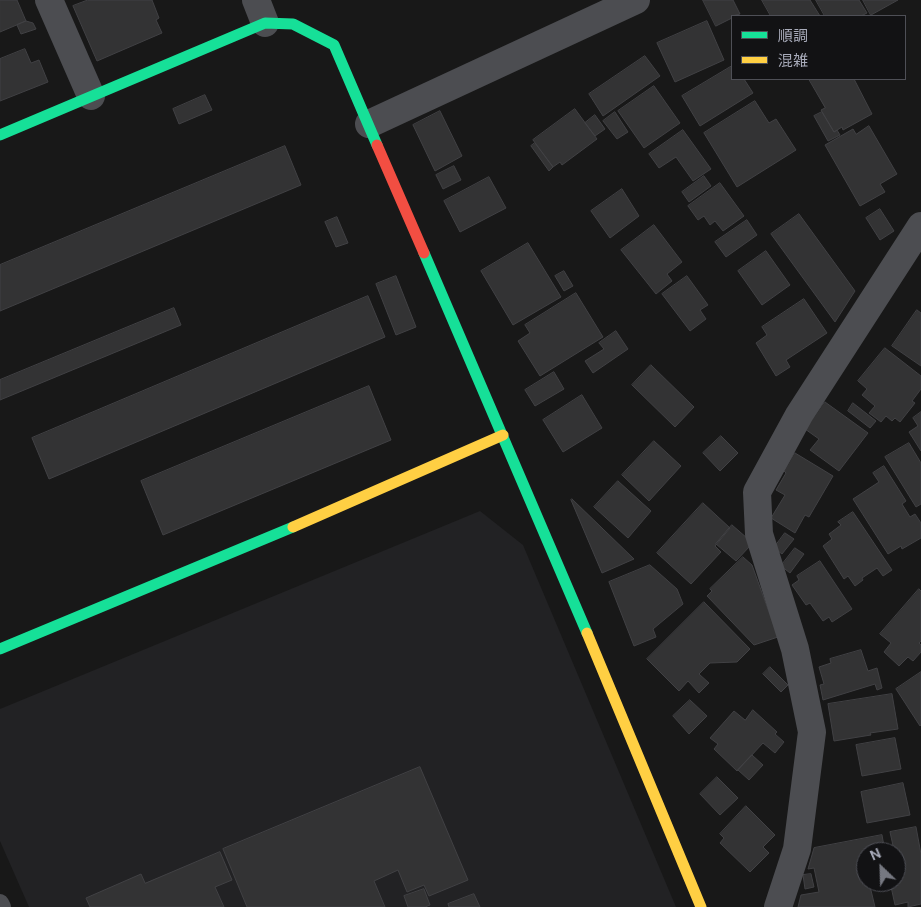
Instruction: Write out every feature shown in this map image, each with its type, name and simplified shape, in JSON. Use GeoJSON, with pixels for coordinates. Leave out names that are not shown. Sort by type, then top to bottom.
{"type":"FeatureCollection","features":[{"type":"Feature","properties":{"kind":"street"},"geometry":{"type":"LineString","coordinates":[[49,0],[90,96]]}},
{"type":"Feature","properties":{"kind":"street"},"geometry":{"type":"LineString","coordinates":[[369,124],[636,0]]}},
{"type":"Feature","properties":{"kind":"street"},"geometry":{"type":"LineString","coordinates":[[0,135],[90,96],[260,11],[293,24],[334,44],[587,632],[701,907]]}},
{"type":"Feature","properties":{"kind":"street"},"geometry":{"type":"LineString","coordinates":[[778,907],[796,849],[812,732],[795,649],[759,534],[757,492],[799,415],[921,226]]}},
{"type":"Feature","properties":{"kind":"street"},"geometry":{"type":"LineString","coordinates":[[0,649],[354,501],[502,435]]}},
{"type":"Feature","properties":{"kind":"lane"},"geometry":{"type":"LineString","coordinates":[[0,903],[2,907]]}},
{"type":"Feature","properties":{"kind":"shaded area"},"geometry":{"type":"Polygon","coordinates":[[[480,511],[523,545],[676,907],[29,907],[0,841],[0,709],[480,511]]]}},
{"type":"Feature","properties":{"kind":"building"},"geometry":{"type":"Polygon","coordinates":[[[0,0],[17,0],[26,21],[0,32],[0,0]]]}},
{"type":"Feature","properties":{"kind":"building"},"geometry":{"type":"Polygon","coordinates":[[[88,0],[152,0],[159,18],[156,20],[162,33],[97,61],[73,6],[88,0]]]}},
{"type":"Feature","properties":{"kind":"building"},"geometry":{"type":"Polygon","coordinates":[[[703,0],[733,0],[740,14],[731,15],[731,18],[716,26],[703,0]]]}},
{"type":"Feature","properties":{"kind":"building"},"geometry":{"type":"Polygon","coordinates":[[[762,0],[810,0],[819,15],[770,15],[762,0]]]}},
{"type":"Feature","properties":{"kind":"building"},"geometry":{"type":"Polygon","coordinates":[[[816,0],[859,0],[867,13],[863,15],[824,15],[816,0]]]}},
{"type":"Feature","properties":{"kind":"building"},"geometry":{"type":"Polygon","coordinates":[[[863,0],[898,0],[871,15],[863,0]]]}},
{"type":"Feature","properties":{"kind":"building"},"geometry":{"type":"Polygon","coordinates":[[[26,21],[33,23],[36,29],[21,34],[17,25],[26,21]]]}},
{"type":"Feature","properties":{"kind":"building"},"geometry":{"type":"Polygon","coordinates":[[[707,21],[724,60],[675,82],[657,43],[707,21]]]}},
{"type":"Feature","properties":{"kind":"building"},"geometry":{"type":"Polygon","coordinates":[[[25,49],[31,63],[39,60],[48,82],[0,101],[0,59],[25,49]]]}},
{"type":"Feature","properties":{"kind":"building"},"geometry":{"type":"Polygon","coordinates":[[[645,56],[660,76],[603,116],[589,94],[645,56]]]}},
{"type":"Feature","properties":{"kind":"building"},"geometry":{"type":"Polygon","coordinates":[[[731,67],[731,80],[745,80],[753,93],[700,126],[682,96],[731,67]]]}},
{"type":"Feature","properties":{"kind":"building"},"geometry":{"type":"Polygon","coordinates":[[[810,80],[855,80],[872,114],[843,130],[842,127],[834,132],[821,110],[825,108],[810,80]]]}},
{"type":"Feature","properties":{"kind":"building"},"geometry":{"type":"Polygon","coordinates":[[[654,86],[680,123],[644,148],[618,111],[654,86]]]}},
{"type":"Feature","properties":{"kind":"building"},"geometry":{"type":"Polygon","coordinates":[[[205,95],[212,110],[179,124],[173,109],[205,95]]]}},
{"type":"Feature","properties":{"kind":"building"},"geometry":{"type":"Polygon","coordinates":[[[755,101],[769,123],[776,119],[796,150],[737,187],[704,133],[755,101]]]}},
{"type":"Feature","properties":{"kind":"building"},"geometry":{"type":"Polygon","coordinates":[[[575,109],[597,139],[562,165],[560,162],[553,167],[533,140],[575,109]]]}},
{"type":"Feature","properties":{"kind":"building"},"geometry":{"type":"Polygon","coordinates":[[[440,111],[462,156],[435,171],[413,125],[440,111]]]}},
{"type":"Feature","properties":{"kind":"building"},"geometry":{"type":"Polygon","coordinates":[[[615,112],[628,132],[617,139],[603,121],[615,112]]]}},
{"type":"Feature","properties":{"kind":"building"},"geometry":{"type":"Polygon","coordinates":[[[822,112],[834,132],[837,130],[840,135],[828,141],[814,116],[822,112]]]}},
{"type":"Feature","properties":{"kind":"building"},"geometry":{"type":"Polygon","coordinates":[[[595,115],[605,129],[595,136],[585,123],[595,115]]]}},
{"type":"Feature","properties":{"kind":"building"},"geometry":{"type":"Polygon","coordinates":[[[869,126],[897,174],[880,184],[885,192],[860,206],[825,145],[853,129],[856,134],[869,126]]]}},
{"type":"Feature","properties":{"kind":"building"},"geometry":{"type":"Polygon","coordinates":[[[683,130],[711,169],[693,181],[676,157],[659,168],[649,154],[683,130]]]}},
{"type":"Feature","properties":{"kind":"building"},"geometry":{"type":"Polygon","coordinates":[[[535,143],[553,167],[549,171],[531,146],[535,143]]]}},
{"type":"Feature","properties":{"kind":"building"},"geometry":{"type":"Polygon","coordinates":[[[285,146],[301,185],[0,311],[0,265],[285,146]]]}},
{"type":"Feature","properties":{"kind":"building"},"geometry":{"type":"Polygon","coordinates":[[[454,166],[461,180],[443,189],[436,175],[454,166]]]}},
{"type":"Feature","properties":{"kind":"building"},"geometry":{"type":"Polygon","coordinates":[[[704,176],[711,186],[689,202],[682,192],[704,176]]]}},
{"type":"Feature","properties":{"kind":"building"},"geometry":{"type":"Polygon","coordinates":[[[489,177],[506,208],[460,232],[444,201],[489,177]]]}},
{"type":"Feature","properties":{"kind":"building"},"geometry":{"type":"Polygon","coordinates":[[[720,183],[744,216],[723,231],[715,221],[710,225],[704,216],[698,220],[688,206],[720,183]]]}},
{"type":"Feature","properties":{"kind":"building"},"geometry":{"type":"Polygon","coordinates":[[[622,189],[639,216],[610,238],[591,211],[622,189]]]}},
{"type":"Feature","properties":{"kind":"building"},"geometry":{"type":"Polygon","coordinates":[[[880,209],[894,231],[880,240],[866,218],[880,209]]]}},
{"type":"Feature","properties":{"kind":"building"},"geometry":{"type":"Polygon","coordinates":[[[799,214],[855,291],[835,322],[771,234],[799,214]]]}},
{"type":"Feature","properties":{"kind":"building"},"geometry":{"type":"Polygon","coordinates":[[[337,217],[348,243],[336,247],[325,222],[337,217]]]}},
{"type":"Feature","properties":{"kind":"building"},"geometry":{"type":"Polygon","coordinates":[[[747,220],[757,235],[726,257],[715,242],[747,220]]]}},
{"type":"Feature","properties":{"kind":"building"},"geometry":{"type":"Polygon","coordinates":[[[654,225],[682,262],[667,274],[672,281],[656,294],[621,250],[654,225]]]}},
{"type":"Feature","properties":{"kind":"building"},"geometry":{"type":"Polygon","coordinates":[[[528,243],[561,297],[513,325],[481,271],[528,243]]]}},
{"type":"Feature","properties":{"kind":"building"},"geometry":{"type":"Polygon","coordinates":[[[766,251],[790,285],[762,305],[738,271],[766,251]]]}},
{"type":"Feature","properties":{"kind":"building"},"geometry":{"type":"Polygon","coordinates":[[[564,271],[573,286],[564,291],[555,276],[564,271]]]}},
{"type":"Feature","properties":{"kind":"building"},"geometry":{"type":"Polygon","coordinates":[[[396,276],[416,327],[396,335],[376,284],[396,276]]]}},
{"type":"Feature","properties":{"kind":"building"},"geometry":{"type":"Polygon","coordinates":[[[687,276],[708,305],[700,310],[706,319],[690,331],[662,294],[687,276]]]}},
{"type":"Feature","properties":{"kind":"building"},"geometry":{"type":"Polygon","coordinates":[[[576,293],[603,337],[540,376],[518,341],[530,333],[525,325],[576,293]]]}},
{"type":"Feature","properties":{"kind":"building"},"geometry":{"type":"Polygon","coordinates":[[[368,296],[385,337],[49,479],[32,438],[368,296]]]}},
{"type":"Feature","properties":{"kind":"building"},"geometry":{"type":"Polygon","coordinates":[[[804,299],[827,333],[786,360],[790,367],[776,376],[756,343],[767,335],[762,327],[804,299]]]}},
{"type":"Feature","properties":{"kind":"building"},"geometry":{"type":"Polygon","coordinates":[[[174,308],[181,325],[0,400],[0,380],[174,308]]]}},
{"type":"Feature","properties":{"kind":"building"},"geometry":{"type":"Polygon","coordinates":[[[917,310],[921,313],[921,366],[892,346],[917,310]]]}},
{"type":"Feature","properties":{"kind":"building"},"geometry":{"type":"Polygon","coordinates":[[[616,331],[628,349],[593,373],[585,361],[604,349],[599,343],[616,331]]]}},
{"type":"Feature","properties":{"kind":"building"},"geometry":{"type":"Polygon","coordinates":[[[885,348],[921,376],[921,389],[912,401],[915,403],[900,422],[895,418],[892,421],[886,416],[881,422],[869,413],[875,406],[862,395],[867,389],[858,381],[885,348]]]}},
{"type":"Feature","properties":{"kind":"building"},"geometry":{"type":"Polygon","coordinates":[[[651,365],[694,407],[675,427],[632,385],[651,365]]]}},
{"type":"Feature","properties":{"kind":"building"},"geometry":{"type":"Polygon","coordinates":[[[554,372],[564,389],[535,406],[525,390],[554,372]]]}},
{"type":"Feature","properties":{"kind":"building"},"geometry":{"type":"Polygon","coordinates":[[[369,386],[391,440],[163,535],[141,481],[369,386]]]}},
{"type":"Feature","properties":{"kind":"building"},"geometry":{"type":"Polygon","coordinates":[[[582,395],[602,428],[563,452],[543,420],[582,395]]]}},
{"type":"Feature","properties":{"kind":"building"},"geometry":{"type":"Polygon","coordinates":[[[825,402],[868,433],[839,471],[810,450],[819,439],[805,429],[825,402]]]}},
{"type":"Feature","properties":{"kind":"building"},"geometry":{"type":"Polygon","coordinates":[[[853,403],[876,421],[870,428],[848,411],[853,403]]]}},
{"type":"Feature","properties":{"kind":"building"},"geometry":{"type":"Polygon","coordinates":[[[921,412],[921,451],[909,432],[918,426],[913,418],[921,412]]]}},
{"type":"Feature","properties":{"kind":"building"},"geometry":{"type":"Polygon","coordinates":[[[721,436],[738,453],[720,471],[703,453],[721,436]]]}},
{"type":"Feature","properties":{"kind":"building"},"geometry":{"type":"Polygon","coordinates":[[[654,441],[681,466],[649,501],[622,475],[654,441]]]}},
{"type":"Feature","properties":{"kind":"building"},"geometry":{"type":"Polygon","coordinates":[[[909,443],[921,463],[921,504],[916,507],[885,457],[909,443]]]}},
{"type":"Feature","properties":{"kind":"building"},"geometry":{"type":"Polygon","coordinates":[[[795,453],[833,476],[809,517],[805,515],[795,533],[771,518],[785,495],[776,490],[786,473],[784,471],[795,453]]]}},
{"type":"Feature","properties":{"kind":"building"},"geometry":{"type":"Polygon","coordinates":[[[884,466],[906,501],[902,504],[910,517],[915,514],[921,523],[921,538],[902,549],[901,546],[888,554],[853,499],[879,482],[873,473],[884,466]]]}},
{"type":"Feature","properties":{"kind":"building"},"geometry":{"type":"Polygon","coordinates":[[[618,481],[651,511],[628,538],[594,507],[618,481]]]}},
{"type":"Feature","properties":{"kind":"building"},"geometry":{"type":"Polygon","coordinates":[[[572,499],[634,559],[602,573],[572,499]]]}},
{"type":"Feature","properties":{"kind":"building"},"geometry":{"type":"Polygon","coordinates":[[[703,503],[730,528],[715,546],[721,552],[691,584],[657,553],[703,503]]]}},
{"type":"Feature","properties":{"kind":"building"},"geometry":{"type":"Polygon","coordinates":[[[853,512],[892,570],[883,576],[877,568],[862,578],[863,580],[855,586],[848,576],[844,579],[823,546],[832,539],[829,534],[841,525],[838,522],[853,512]]]}},
{"type":"Feature","properties":{"kind":"building"},"geometry":{"type":"Polygon","coordinates":[[[732,525],[747,538],[750,546],[736,561],[716,544],[732,525]]]}},
{"type":"Feature","properties":{"kind":"building"},"geometry":{"type":"Polygon","coordinates":[[[785,533],[794,539],[782,554],[774,548],[785,533]]]}},
{"type":"Feature","properties":{"kind":"building"},"geometry":{"type":"Polygon","coordinates":[[[795,548],[804,554],[790,573],[781,566],[795,548]]]}},
{"type":"Feature","properties":{"kind":"building"},"geometry":{"type":"Polygon","coordinates":[[[743,557],[752,565],[778,637],[754,645],[707,596],[712,591],[710,589],[743,557]]]}},
{"type":"Feature","properties":{"kind":"building"},"geometry":{"type":"Polygon","coordinates":[[[820,561],[852,609],[832,622],[829,617],[823,621],[810,603],[806,605],[792,585],[799,580],[797,576],[820,561]]]}},
{"type":"Feature","properties":{"kind":"building"},"geometry":{"type":"Polygon","coordinates":[[[650,565],[677,589],[683,604],[653,629],[656,637],[634,646],[609,582],[650,565]]]}},
{"type":"Feature","properties":{"kind":"building"},"geometry":{"type":"Polygon","coordinates":[[[919,589],[921,591],[921,641],[919,643],[921,645],[921,652],[913,661],[908,657],[899,666],[884,652],[891,643],[880,634],[919,589]]]}},
{"type":"Feature","properties":{"kind":"building"},"geometry":{"type":"Polygon","coordinates":[[[704,602],[750,649],[737,662],[710,663],[699,674],[709,683],[699,693],[688,681],[679,691],[647,659],[704,602]]]}},
{"type":"Feature","properties":{"kind":"building"},"geometry":{"type":"Polygon","coordinates":[[[861,650],[868,671],[877,668],[882,688],[877,690],[875,684],[823,700],[820,685],[824,684],[819,667],[831,663],[830,659],[861,650]]]}},
{"type":"Feature","properties":{"kind":"building"},"geometry":{"type":"Polygon","coordinates":[[[770,667],[788,685],[781,692],[763,674],[770,667]]]}},
{"type":"Feature","properties":{"kind":"building"},"geometry":{"type":"Polygon","coordinates":[[[921,672],[921,725],[920,726],[896,689],[921,672]]]}},
{"type":"Feature","properties":{"kind":"building"},"geometry":{"type":"Polygon","coordinates":[[[892,694],[898,729],[834,741],[828,704],[892,694]]]}},
{"type":"Feature","properties":{"kind":"building"},"geometry":{"type":"Polygon","coordinates":[[[690,700],[707,716],[689,734],[673,716],[690,700]]]}},
{"type":"Feature","properties":{"kind":"building"},"geometry":{"type":"Polygon","coordinates":[[[753,710],[777,732],[775,734],[784,742],[775,753],[763,743],[737,771],[714,749],[718,744],[710,738],[734,711],[745,720],[753,710]]]}},
{"type":"Feature","properties":{"kind":"building"},"geometry":{"type":"Polygon","coordinates":[[[895,738],[901,769],[862,776],[856,745],[895,738]]]}},
{"type":"Feature","properties":{"kind":"building"},"geometry":{"type":"Polygon","coordinates":[[[752,755],[763,765],[749,780],[738,770],[752,755]]]}},
{"type":"Feature","properties":{"kind":"building"},"geometry":{"type":"Polygon","coordinates":[[[420,767],[468,880],[429,896],[424,885],[407,892],[398,870],[374,881],[385,907],[247,907],[223,849],[420,767]]]}},
{"type":"Feature","properties":{"kind":"building"},"geometry":{"type":"Polygon","coordinates":[[[717,777],[738,798],[720,815],[700,794],[717,777]]]}},
{"type":"Feature","properties":{"kind":"building"},"geometry":{"type":"Polygon","coordinates":[[[903,783],[910,815],[867,823],[861,792],[903,783]]]}},
{"type":"Feature","properties":{"kind":"building"},"geometry":{"type":"Polygon","coordinates":[[[746,806],[775,835],[763,847],[769,853],[750,872],[720,843],[724,838],[720,834],[746,806]]]}},
{"type":"Feature","properties":{"kind":"building"},"geometry":{"type":"Polygon","coordinates":[[[916,827],[921,854],[921,904],[908,907],[908,902],[895,905],[892,892],[906,892],[906,842],[892,842],[890,832],[916,827]]]}},
{"type":"Feature","properties":{"kind":"building"},"geometry":{"type":"Polygon","coordinates":[[[882,835],[883,842],[856,842],[856,892],[871,892],[875,907],[798,907],[801,895],[819,892],[814,868],[808,869],[814,848],[882,835]]]}},
{"type":"Feature","properties":{"kind":"building"},"geometry":{"type":"Polygon","coordinates":[[[220,852],[232,880],[215,887],[224,907],[90,907],[86,898],[141,874],[145,883],[220,852]]]}},
{"type":"Feature","properties":{"kind":"building"},"geometry":{"type":"Polygon","coordinates":[[[811,874],[814,887],[805,889],[803,875],[811,874]]]}},
{"type":"Feature","properties":{"kind":"building"},"geometry":{"type":"Polygon","coordinates":[[[424,889],[430,905],[425,907],[408,907],[404,896],[424,889]]]}},
{"type":"Feature","properties":{"kind":"building"},"geometry":{"type":"Polygon","coordinates":[[[474,894],[480,907],[449,907],[448,904],[474,894]]]}},
{"type":"Feature","properties":{"kind":"traffic: fast"},"geometry":{"type":"LineString","coordinates":[[0,135],[265,23],[293,24],[334,45],[377,145]]}},
{"type":"Feature","properties":{"kind":"traffic: fast"},"geometry":{"type":"LineString","coordinates":[[424,253],[587,633]]}},
{"type":"Feature","properties":{"kind":"traffic: fast"},"geometry":{"type":"LineString","coordinates":[[0,649],[293,527]]}},
{"type":"Feature","properties":{"kind":"traffic: slow"},"geometry":{"type":"LineString","coordinates":[[293,527],[503,435]]}},
{"type":"Feature","properties":{"kind":"traffic: slow"},"geometry":{"type":"LineString","coordinates":[[587,633],[701,907]]}},
{"type":"Feature","properties":{"kind":"traffic: jam"},"geometry":{"type":"LineString","coordinates":[[377,145],[424,253]]}}]}
